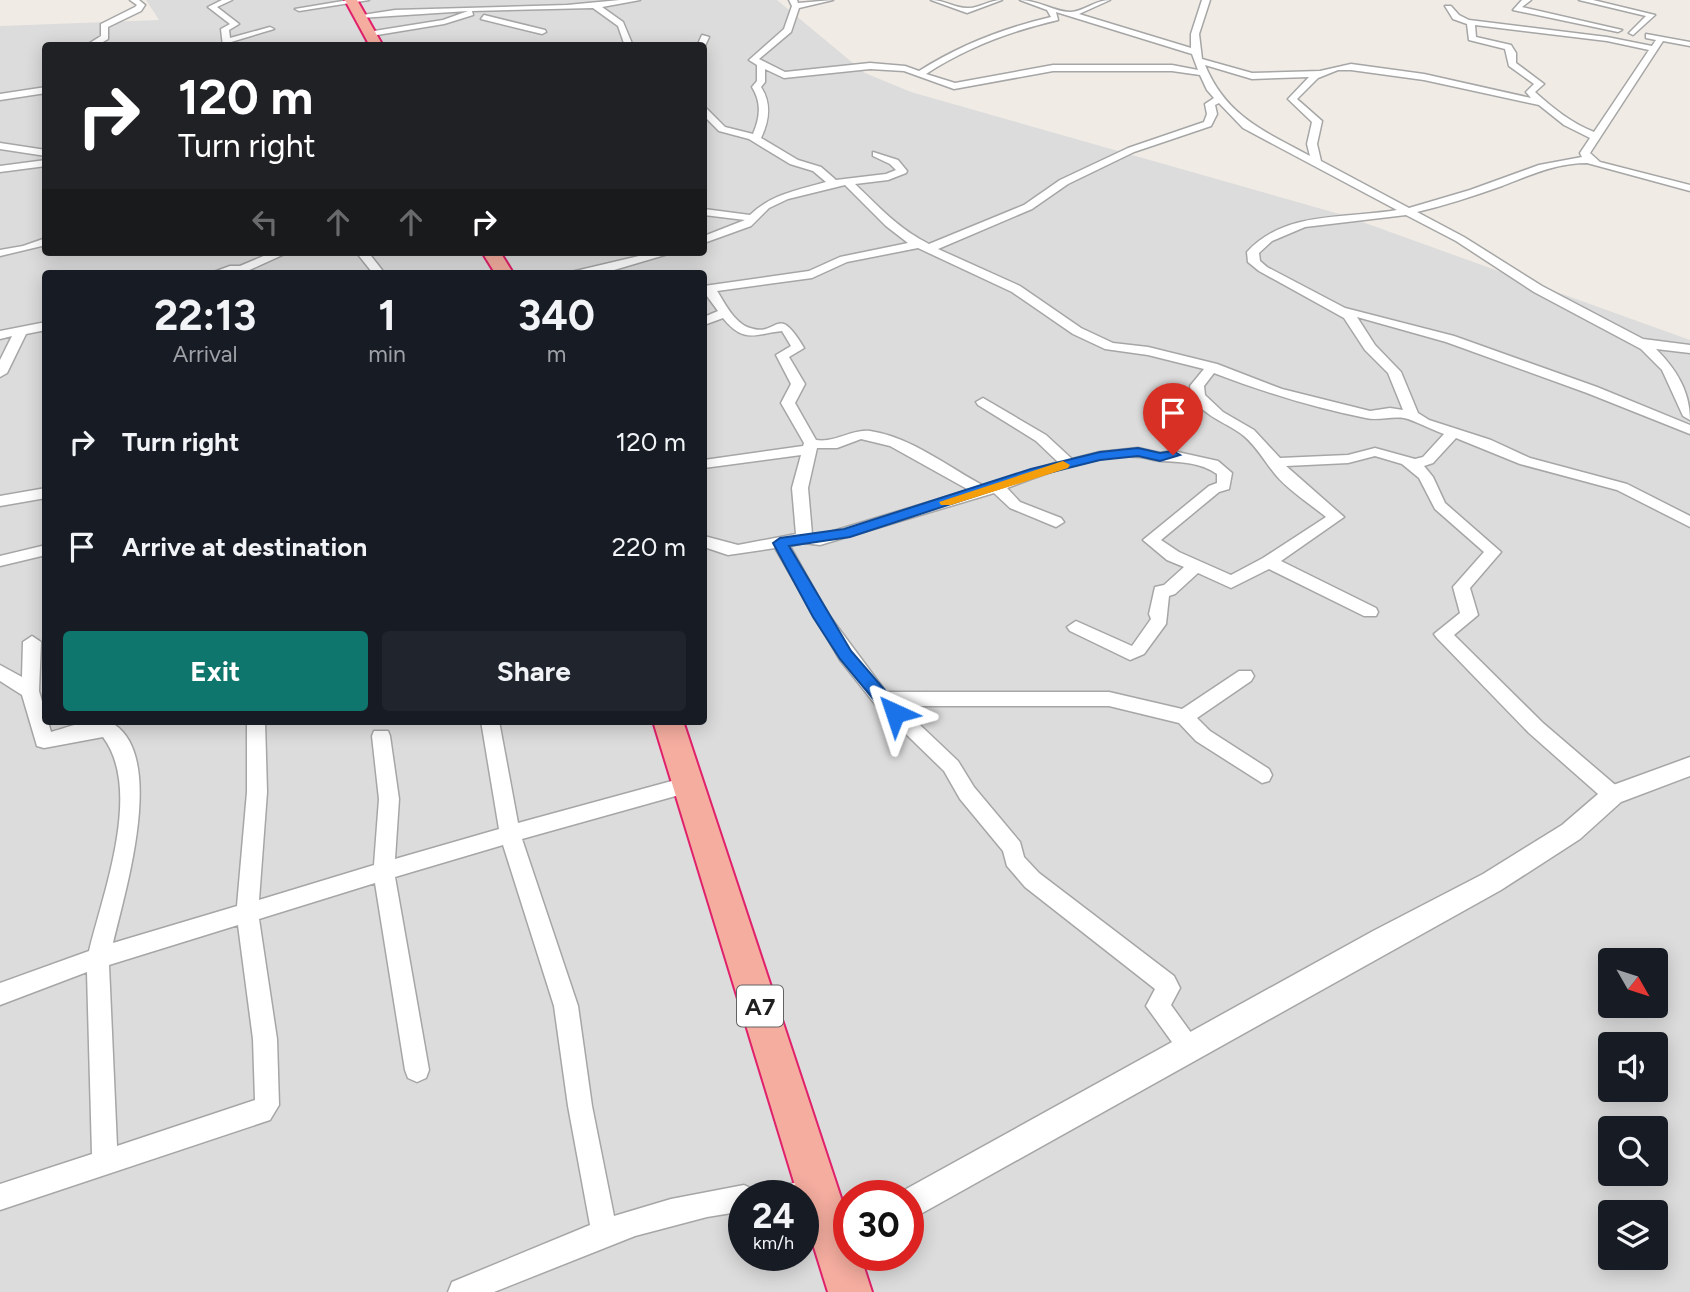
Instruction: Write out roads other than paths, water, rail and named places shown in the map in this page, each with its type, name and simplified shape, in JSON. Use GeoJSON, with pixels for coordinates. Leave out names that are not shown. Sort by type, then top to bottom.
{"type":"FeatureCollection","features":[{"type":"Feature","properties":{"kind":"highway"},"geometry":{"type":"LineString","coordinates":[[356,1],[360,16],[374,41]]}},
{"type":"Feature","properties":{"kind":"highway","name":"A7"},"geometry":{"type":"LineString","coordinates":[[669,725],[690,784],[801,1180]]}},
{"type":"Feature","properties":{"kind":"highway","name":"A7"},"geometry":{"type":"LineString","coordinates":[[819,1212],[833,1231]]}},
{"type":"Feature","properties":{"kind":"highway","name":"A7"},"geometry":{"type":"LineString","coordinates":[[847,1271],[850,1292]]}},
{"type":"Feature","properties":{"kind":"street"},"geometry":{"type":"LineString","coordinates":[[96,42],[105,37],[104,26],[138,9],[141,5],[134,0]]}},
{"type":"Feature","properties":{"kind":"street"},"geometry":{"type":"LineString","coordinates":[[227,42],[225,29],[235,24],[212,7],[228,0]]}},
{"type":"Feature","properties":{"kind":"street"},"geometry":{"type":"LineString","coordinates":[[374,41],[471,14],[498,0]]}},
{"type":"Feature","properties":{"kind":"street"},"geometry":{"type":"LineString","coordinates":[[360,16],[406,9],[547,10],[593,2],[636,0]]}},
{"type":"Feature","properties":{"kind":"street"},"geometry":{"type":"LineString","coordinates":[[829,0],[794,3],[788,30],[753,60],[785,75],[865,66],[920,74],[954,86],[1053,68],[1172,68],[1204,73]]}},
{"type":"Feature","properties":{"kind":"street"},"geometry":{"type":"LineString","coordinates":[[935,0],[967,11],[998,0]]}},
{"type":"Feature","properties":{"kind":"street"},"geometry":{"type":"LineString","coordinates":[[1024,0],[1252,76],[1320,74],[1337,68],[1359,68],[1427,78],[1542,103]]}},
{"type":"Feature","properties":{"kind":"street"},"geometry":{"type":"LineString","coordinates":[[1070,15],[1106,0]]}},
{"type":"Feature","properties":{"kind":"street"},"geometry":{"type":"LineString","coordinates":[[1206,0],[1195,34],[1197,57],[1218,100],[1246,127],[1316,161],[1404,212],[1460,239],[1538,289],[1639,342],[1655,353],[1668,369],[1690,416]]}},
{"type":"Feature","properties":{"kind":"street"},"geometry":{"type":"LineString","coordinates":[[1527,0],[1516,8],[1690,44]]}},
{"type":"Feature","properties":{"kind":"street"},"geometry":{"type":"LineString","coordinates":[[1583,0],[1651,15],[1633,33]]}},
{"type":"Feature","properties":{"kind":"street"},"geometry":{"type":"LineString","coordinates":[[299,9],[356,1]]}},
{"type":"Feature","properties":{"kind":"street"},"geometry":{"type":"LineString","coordinates":[[593,2],[602,11],[614,15],[627,35],[628,42]]}},
{"type":"Feature","properties":{"kind":"street"},"geometry":{"type":"LineString","coordinates":[[1574,21],[1595,3]]}},
{"type":"Feature","properties":{"kind":"street"},"geometry":{"type":"LineString","coordinates":[[1448,8],[1456,17],[1471,23],[1607,39],[1651,48]]}},
{"type":"Feature","properties":{"kind":"street"},"geometry":{"type":"LineString","coordinates":[[920,74],[945,58],[1013,28],[1055,18],[1051,9]]}},
{"type":"Feature","properties":{"kind":"street"},"geometry":{"type":"LineString","coordinates":[[471,14],[542,32]]}},
{"type":"Feature","properties":{"kind":"street"},"geometry":{"type":"LineString","coordinates":[[1471,23],[1472,38],[1508,47],[1512,53],[1511,64],[1540,84],[1530,91],[1542,103],[1569,125],[1594,136]]}},
{"type":"Feature","properties":{"kind":"street"},"geometry":{"type":"LineString","coordinates":[[230,42],[270,29]]}},
{"type":"Feature","properties":{"kind":"street"},"geometry":{"type":"LineString","coordinates":[[703,42],[705,37]]}},
{"type":"Feature","properties":{"kind":"street"},"geometry":{"type":"LineString","coordinates":[[1589,160],[1585,153],[1594,136],[1651,48],[1660,39]]}},
{"type":"Feature","properties":{"kind":"street"},"geometry":{"type":"LineString","coordinates":[[756,139],[764,110],[763,96],[755,87],[761,82],[761,65]]}},
{"type":"Feature","properties":{"kind":"street"},"geometry":{"type":"LineString","coordinates":[[1316,161],[1312,144],[1317,121],[1292,99],[1320,74]]}},
{"type":"Feature","properties":{"kind":"street"},"geometry":{"type":"LineString","coordinates":[[0,97],[42,91]]}},
{"type":"Feature","properties":{"kind":"street"},"geometry":{"type":"LineString","coordinates":[[707,288],[812,274],[851,258],[924,246],[1028,207],[1064,182],[1131,150],[1208,124],[1212,114],[1210,104],[1218,100]]}},
{"type":"Feature","properties":{"kind":"street"},"geometry":{"type":"LineString","coordinates":[[707,114],[726,130],[756,139],[794,162],[817,169],[834,183]]}},
{"type":"Feature","properties":{"kind":"street"},"geometry":{"type":"LineString","coordinates":[[707,134],[726,130]]}},
{"type":"Feature","properties":{"kind":"street"},"geometry":{"type":"LineString","coordinates":[[0,146],[42,152]]}},
{"type":"Feature","properties":{"kind":"street"},"geometry":{"type":"LineString","coordinates":[[707,239],[752,219],[777,199],[834,183],[888,177],[902,171],[894,162],[876,154]]}},
{"type":"Feature","properties":{"kind":"street"},"geometry":{"type":"LineString","coordinates":[[1412,415],[1394,372],[1370,347],[1356,322],[1254,262],[1253,252],[1262,243],[1311,221],[1404,212],[1561,160],[1589,160],[1690,188]]}},
{"type":"Feature","properties":{"kind":"street"},"geometry":{"type":"LineString","coordinates":[[0,169],[42,164]]}},
{"type":"Feature","properties":{"kind":"street"},"geometry":{"type":"LineString","coordinates":[[847,181],[890,224],[924,246],[1016,289],[1096,340],[1117,348],[1148,351],[1212,367],[1277,392],[1295,394],[1370,415],[1387,412],[1412,415],[1452,434],[1486,443],[1525,461],[1622,487],[1690,522]]}},
{"type":"Feature","properties":{"kind":"street"},"geometry":{"type":"LineString","coordinates":[[707,213],[723,217],[738,214],[752,219]]}},
{"type":"Feature","properties":{"kind":"street"},"geometry":{"type":"LineString","coordinates":[[0,253],[25,249],[42,243]]}},
{"type":"Feature","properties":{"kind":"street"},"geometry":{"type":"LineString","coordinates":[[242,270],[275,256]]}},
{"type":"Feature","properties":{"kind":"street"},"geometry":{"type":"LineString","coordinates":[[365,256],[376,270]]}},
{"type":"Feature","properties":{"kind":"street"},"geometry":{"type":"LineString","coordinates":[[594,270],[654,256]]}},
{"type":"Feature","properties":{"kind":"street"},"geometry":{"type":"LineString","coordinates":[[707,289],[742,329],[754,333],[780,327],[789,330],[798,348],[782,355],[798,384],[788,403],[810,446],[800,488],[804,538]]}},
{"type":"Feature","properties":{"kind":"street"},"geometry":{"type":"LineString","coordinates":[[1338,309],[1450,340],[1592,390],[1690,430]]}},
{"type":"Feature","properties":{"kind":"street"},"geometry":{"type":"LineString","coordinates":[[707,320],[725,312]]}},
{"type":"Feature","properties":{"kind":"street"},"geometry":{"type":"LineString","coordinates":[[19,333],[42,327]]}},
{"type":"Feature","properties":{"kind":"street"},"geometry":{"type":"LineString","coordinates":[[1,335],[42,331]]}},
{"type":"Feature","properties":{"kind":"street"},"geometry":{"type":"LineString","coordinates":[[0,373],[19,333]]}},
{"type":"Feature","properties":{"kind":"street"},"geometry":{"type":"LineString","coordinates":[[1639,342],[1690,349]]}},
{"type":"Feature","properties":{"kind":"street"},"geometry":{"type":"LineString","coordinates":[[707,542],[728,550],[804,538],[820,540],[989,489],[1035,472],[1100,456],[1145,452],[1157,457],[1175,455],[1220,468],[1226,476],[1224,486],[1214,489],[1151,540],[1173,556],[1231,582],[1269,562],[1336,517],[1281,472],[1277,463],[1249,433],[1218,415],[1198,396],[1197,386],[1212,367]]}},
{"type":"Feature","properties":{"kind":"street"},"geometry":{"type":"LineString","coordinates":[[983,402],[1041,438],[1069,464]]}},
{"type":"Feature","properties":{"kind":"street"},"geometry":{"type":"LineString","coordinates":[[1414,464],[1428,460],[1452,434]]}},
{"type":"Feature","properties":{"kind":"street"},"geometry":{"type":"LineString","coordinates":[[707,463],[810,446],[827,447],[871,435],[908,450],[989,489],[1015,505],[1056,522]]}},
{"type":"Feature","properties":{"kind":"street"},"geometry":{"type":"LineString","coordinates":[[1277,463],[1296,459],[1350,459],[1373,452],[1414,464],[1432,483],[1434,498],[1440,506],[1493,552],[1461,587],[1469,615],[1443,634],[1536,728],[1612,795]]}},
{"type":"Feature","properties":{"kind":"street"},"geometry":{"type":"LineString","coordinates":[[0,501],[42,494]]}},
{"type":"Feature","properties":{"kind":"street"},"geometry":{"type":"LineString","coordinates":[[780,543],[821,617],[881,699],[951,766],[967,793],[1013,848],[1014,860],[1032,880],[1166,984],[1169,988],[1158,1006],[1190,1048]]}},
{"type":"Feature","properties":{"kind":"street"},"geometry":{"type":"LineString","coordinates":[[0,561],[42,551]]}},
{"type":"Feature","properties":{"kind":"street"},"geometry":{"type":"LineString","coordinates":[[1269,562],[1370,612]]}},
{"type":"Feature","properties":{"kind":"street"},"geometry":{"type":"LineString","coordinates":[[1076,627],[1130,654],[1138,650],[1160,620],[1157,614],[1161,591],[1169,590],[1196,565]]}},
{"type":"Feature","properties":{"kind":"street"},"geometry":{"type":"LineString","coordinates":[[32,642],[30,691],[44,741],[104,729],[114,736],[122,748],[130,785],[127,840],[98,958],[105,1164]]}},
{"type":"Feature","properties":{"kind":"street"},"geometry":{"type":"LineString","coordinates":[[0,672],[30,691]]}},
{"type":"Feature","properties":{"kind":"street"},"geometry":{"type":"LineString","coordinates":[[1185,717],[1245,676]]}},
{"type":"Feature","properties":{"kind":"street"},"geometry":{"type":"LineString","coordinates":[[881,699],[1109,699],[1185,717],[1203,736],[1262,775]]}},
{"type":"Feature","properties":{"kind":"street"},"geometry":{"type":"LineString","coordinates":[[0,1197],[261,1111],[267,1105],[265,1039],[247,912],[257,792],[256,725]]}},
{"type":"Feature","properties":{"kind":"street"},"geometry":{"type":"LineString","coordinates":[[491,725],[510,834],[566,1006],[580,1106],[604,1231]]}},
{"type":"Feature","properties":{"kind":"street"},"geometry":{"type":"LineString","coordinates":[[381,736],[389,799],[384,873],[418,1070]]}},
{"type":"Feature","properties":{"kind":"street"},"geometry":{"type":"LineString","coordinates":[[924,1196],[1492,882],[1570,832],[1612,795],[1690,765]]}},
{"type":"Feature","properties":{"kind":"street"},"geometry":{"type":"LineString","coordinates":[[0,994],[98,958],[247,912],[690,784]]}},
{"type":"Feature","properties":{"kind":"street"},"geometry":{"type":"LineString","coordinates":[[462,1292],[604,1231],[703,1203],[728,1200]]}}]}
